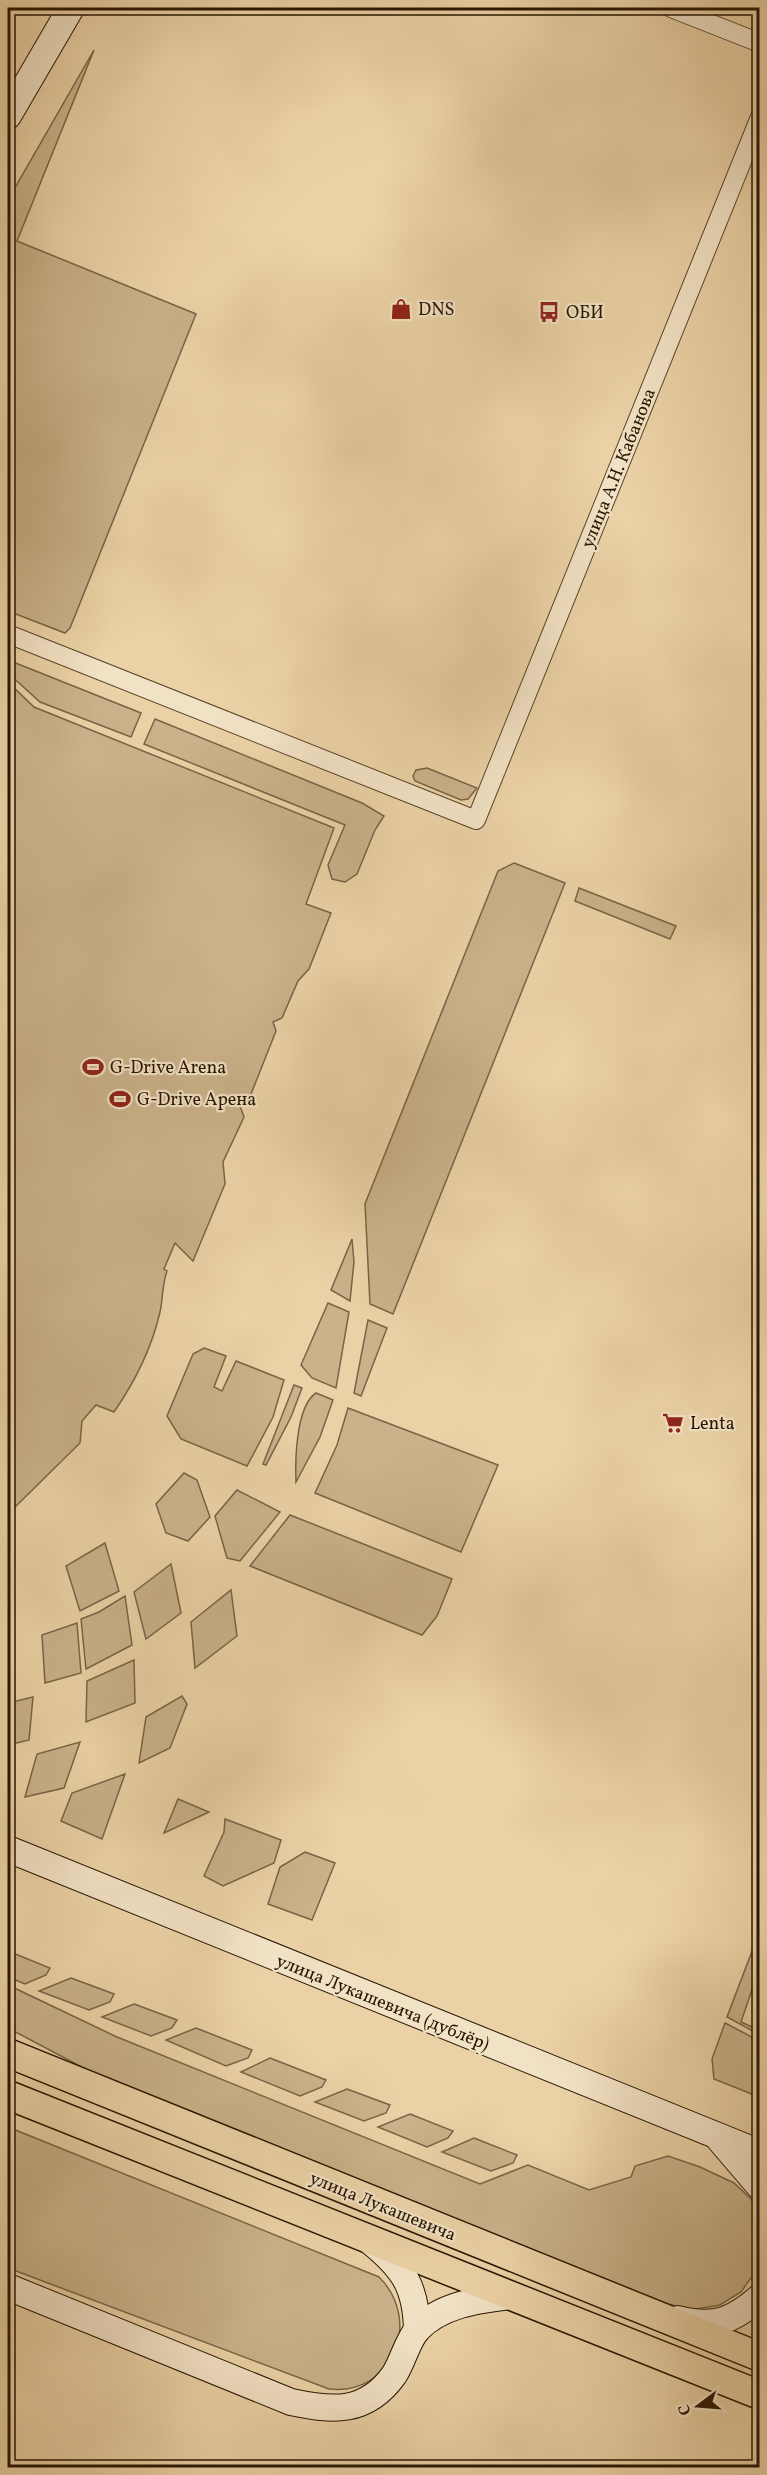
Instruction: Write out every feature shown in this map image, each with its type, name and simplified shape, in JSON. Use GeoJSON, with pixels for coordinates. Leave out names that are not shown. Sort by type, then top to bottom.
{"type":"FeatureCollection","features":[{"type":"Feature","properties":{"kind":"main road","name":"улица Лукашевича"},"geometry":{"type":"LineString","coordinates":[[8,2053],[759,2357]]}},
{"type":"Feature","properties":{"kind":"main road","name":"улица Лукашевича"},"geometry":{"type":"LineString","coordinates":[[8,2095],[759,2395]]}},
{"type":"Feature","properties":{"kind":"street"},"geometry":{"type":"LineString","coordinates":[[8,116],[71,8]]}},
{"type":"Feature","properties":{"kind":"street"},"geometry":{"type":"LineString","coordinates":[[671,8],[759,43]]}},
{"type":"Feature","properties":{"kind":"street","name":"улица А.Н. Кабанова"},"geometry":{"type":"LineString","coordinates":[[8,634],[476,820],[759,117]]}},
{"type":"Feature","properties":{"kind":"street","name":"улица Лукашевича (дублёр)"},"geometry":{"type":"LineString","coordinates":[[8,1850],[759,2153]]}},
{"type":"Feature","properties":{"kind":"street"},"geometry":{"type":"LineString","coordinates":[[717,2136],[759,2187]]}},
{"type":"Feature","properties":{"kind":"street"},"geometry":{"type":"LineString","coordinates":[[8,2287],[291,2403],[326,2410],[353,2407],[375,2395],[394,2375],[417,2330],[417,2307],[411,2284],[392,2260],[366,2238]]}},
{"type":"Feature","properties":{"kind":"street"},"geometry":{"type":"LineString","coordinates":[[417,2330],[446,2310],[473,2301],[511,2296]]}},
{"type":"Feature","properties":{"kind":"street"},"geometry":{"type":"LineString","coordinates":[[641,2310],[699,2324],[724,2321],[743,2312],[759,2297]]}},
{"type":"Feature","properties":{"kind":"shaded area"},"geometry":{"type":"Polygon","coordinates":[[[94,50],[17,241],[196,314],[70,628],[65,633],[8,611],[8,200],[94,50]]]}},
{"type":"Feature","properties":{"kind":"shaded area"},"geometry":{"type":"Polygon","coordinates":[[[8,660],[141,713],[131,737],[40,702],[8,673],[8,660]]]}},
{"type":"Feature","properties":{"kind":"shaded area","name":"G-Drive Арена"},"geometry":{"type":"Polygon","coordinates":[[[8,682],[34,707],[334,828],[306,904],[331,913],[309,969],[298,981],[282,1018],[273,1022],[276,1031],[249,1099],[240,1106],[244,1117],[223,1162],[225,1184],[193,1261],[175,1243],[164,1269],[167,1271],[157,1325],[142,1364],[121,1401],[114,1412],[96,1405],[82,1421],[80,1443],[8,1514],[8,682]]]}},
{"type":"Feature","properties":{"kind":"shaded area"},"geometry":{"type":"Polygon","coordinates":[[[155,719],[362,803],[384,816],[375,830],[357,874],[345,882],[332,879],[328,865],[345,825],[144,744],[155,719]]]}},
{"type":"Feature","properties":{"kind":"shaded area"},"geometry":{"type":"Polygon","coordinates":[[[427,768],[477,788],[468,799],[461,800],[415,781],[413,776],[416,770],[427,768]]]}},
{"type":"Feature","properties":{"kind":"shaded area"},"geometry":{"type":"Polygon","coordinates":[[[514,863],[565,883],[393,1314],[370,1304],[365,1204],[498,871],[514,863]]]}},
{"type":"Feature","properties":{"kind":"shaded area"},"geometry":{"type":"Polygon","coordinates":[[[579,888],[676,926],[670,939],[575,901],[579,888]]]}},
{"type":"Feature","properties":{"kind":"shaded area"},"geometry":{"type":"Polygon","coordinates":[[[352,1239],[354,1262],[350,1301],[331,1290],[352,1239]]]}},
{"type":"Feature","properties":{"kind":"shaded area"},"geometry":{"type":"Polygon","coordinates":[[[328,1303],[349,1312],[336,1388],[312,1378],[301,1365],[328,1303]]]}},
{"type":"Feature","properties":{"kind":"shaded area"},"geometry":{"type":"Polygon","coordinates":[[[368,1320],[387,1328],[361,1396],[354,1393],[368,1320]]]}},
{"type":"Feature","properties":{"kind":"shaded area"},"geometry":{"type":"Polygon","coordinates":[[[204,1348],[226,1356],[214,1387],[222,1391],[236,1361],[284,1380],[273,1417],[247,1466],[181,1439],[167,1416],[193,1354],[204,1348]]]}},
{"type":"Feature","properties":{"kind":"shaded area"},"geometry":{"type":"Polygon","coordinates":[[[294,1385],[302,1388],[291,1417],[266,1465],[263,1464],[294,1385]]]}},
{"type":"Feature","properties":{"kind":"shaded area"},"geometry":{"type":"Polygon","coordinates":[[[316,1393],[333,1400],[320,1437],[296,1482],[298,1434],[304,1409],[316,1393]]]}},
{"type":"Feature","properties":{"kind":"shaded area"},"geometry":{"type":"Polygon","coordinates":[[[348,1408],[498,1465],[461,1552],[315,1493],[337,1445],[348,1408]]]}},
{"type":"Feature","properties":{"kind":"shaded area"},"geometry":{"type":"Polygon","coordinates":[[[184,1473],[197,1480],[210,1517],[188,1541],[166,1533],[156,1504],[184,1473]]]}},
{"type":"Feature","properties":{"kind":"shaded area"},"geometry":{"type":"Polygon","coordinates":[[[237,1490],[280,1512],[240,1561],[227,1558],[215,1516],[237,1490]]]}},
{"type":"Feature","properties":{"kind":"shaded area"},"geometry":{"type":"Polygon","coordinates":[[[290,1515],[452,1579],[437,1616],[422,1635],[250,1566],[290,1515]]]}},
{"type":"Feature","properties":{"kind":"shaded area"},"geometry":{"type":"Polygon","coordinates":[[[105,1543],[119,1591],[80,1611],[66,1566],[105,1543]]]}},
{"type":"Feature","properties":{"kind":"shaded area"},"geometry":{"type":"Polygon","coordinates":[[[171,1564],[181,1613],[146,1639],[134,1592],[171,1564]]]}},
{"type":"Feature","properties":{"kind":"shaded area"},"geometry":{"type":"Polygon","coordinates":[[[231,1590],[237,1636],[195,1668],[191,1622],[231,1590]]]}},
{"type":"Feature","properties":{"kind":"shaded area"},"geometry":{"type":"Polygon","coordinates":[[[125,1596],[132,1645],[86,1669],[81,1619],[99,1612],[125,1596]]]}},
{"type":"Feature","properties":{"kind":"shaded area"},"geometry":{"type":"Polygon","coordinates":[[[77,1623],[81,1673],[45,1683],[42,1635],[77,1623]]]}},
{"type":"Feature","properties":{"kind":"shaded area"},"geometry":{"type":"Polygon","coordinates":[[[134,1660],[135,1703],[86,1722],[87,1681],[134,1660]]]}},
{"type":"Feature","properties":{"kind":"shaded area"},"geometry":{"type":"Polygon","coordinates":[[[182,1696],[187,1704],[170,1748],[139,1763],[146,1717],[182,1696]]]}},
{"type":"Feature","properties":{"kind":"shaded area"},"geometry":{"type":"Polygon","coordinates":[[[33,1697],[29,1740],[8,1745],[8,1703],[33,1697]]]}},
{"type":"Feature","properties":{"kind":"shaded area"},"geometry":{"type":"Polygon","coordinates":[[[80,1742],[64,1788],[25,1797],[37,1754],[80,1742]]]}},
{"type":"Feature","properties":{"kind":"shaded area"},"geometry":{"type":"Polygon","coordinates":[[[125,1774],[102,1839],[61,1821],[72,1793],[125,1774]]]}},
{"type":"Feature","properties":{"kind":"shaded area"},"geometry":{"type":"Polygon","coordinates":[[[178,1799],[209,1812],[164,1833],[178,1799]]]}},
{"type":"Feature","properties":{"kind":"shaded area"},"geometry":{"type":"Polygon","coordinates":[[[225,1819],[281,1840],[274,1863],[223,1886],[204,1876],[224,1832],[225,1819]]]}},
{"type":"Feature","properties":{"kind":"shaded area"},"geometry":{"type":"Polygon","coordinates":[[[305,1852],[335,1863],[312,1920],[268,1904],[280,1867],[305,1852]]]}},
{"type":"Feature","properties":{"kind":"shaded area"},"geometry":{"type":"Polygon","coordinates":[[[759,1933],[759,1969],[741,2022],[759,2030],[759,2038],[751,2030],[727,2017],[759,1933]]]}},
{"type":"Feature","properties":{"kind":"shaded area"},"geometry":{"type":"Polygon","coordinates":[[[8,1951],[50,1968],[46,1975],[25,1984],[8,1977],[8,1951]]]}},
{"type":"Feature","properties":{"kind":"shaded area"},"geometry":{"type":"Polygon","coordinates":[[[71,1978],[114,1994],[110,2002],[89,2010],[39,1991],[71,1978]]]}},
{"type":"Feature","properties":{"kind":"shaded area"},"geometry":{"type":"Polygon","coordinates":[[[8,1985],[117,2037],[480,2184],[528,2165],[589,2190],[631,2177],[635,2166],[668,2156],[700,2167],[734,2183],[751,2199],[759,2217],[759,2260],[756,2271],[741,2292],[720,2305],[691,2310],[665,2303],[95,2074],[8,2028],[8,1985]]]}},
{"type":"Feature","properties":{"kind":"shaded area"},"geometry":{"type":"Polygon","coordinates":[[[134,2004],[177,2020],[172,2028],[151,2036],[102,2017],[134,2004]]]}},
{"type":"Feature","properties":{"kind":"shaded area"},"geometry":{"type":"Polygon","coordinates":[[[725,2023],[750,2036],[759,2045],[759,2097],[714,2079],[712,2059],[725,2023]]]}},
{"type":"Feature","properties":{"kind":"shaded area"},"geometry":{"type":"Polygon","coordinates":[[[196,2028],[252,2050],[248,2058],[226,2066],[166,2040],[196,2028]]]}},
{"type":"Feature","properties":{"kind":"shaded area"},"geometry":{"type":"Polygon","coordinates":[[[270,2058],[326,2080],[322,2087],[300,2096],[241,2072],[270,2058]]]}},
{"type":"Feature","properties":{"kind":"shaded area"},"geometry":{"type":"Polygon","coordinates":[[[347,2089],[390,2105],[386,2113],[364,2121],[315,2102],[347,2089]]]}},
{"type":"Feature","properties":{"kind":"shaded area"},"geometry":{"type":"Polygon","coordinates":[[[410,2114],[453,2131],[448,2138],[427,2147],[378,2127],[410,2114]]]}},
{"type":"Feature","properties":{"kind":"shaded area"},"geometry":{"type":"Polygon","coordinates":[[[8,2127],[379,2277],[392,2295],[399,2314],[399,2334],[394,2352],[385,2368],[370,2381],[351,2388],[329,2389],[8,2268],[8,2127]]]}},
{"type":"Feature","properties":{"kind":"shaded area"},"geometry":{"type":"Polygon","coordinates":[[[474,2138],[517,2155],[513,2163],[491,2171],[442,2152],[474,2138]]]}},
{"type":"Feature","properties":{"kind":"place","name":"DNS"},"geometry":{"type":"Point","coordinates":[401,309]}},
{"type":"Feature","properties":{"kind":"place","name":"ОБИ"},"geometry":{"type":"Point","coordinates":[549,312]}},
{"type":"Feature","properties":{"kind":"place","name":"G-Drive Arena"},"geometry":{"type":"Point","coordinates":[93,1067]}},
{"type":"Feature","properties":{"kind":"place","name":"G-Drive Арена"},"geometry":{"type":"Point","coordinates":[120,1099]}},
{"type":"Feature","properties":{"kind":"place","name":"Lenta"},"geometry":{"type":"Point","coordinates":[673,1423]}}]}
